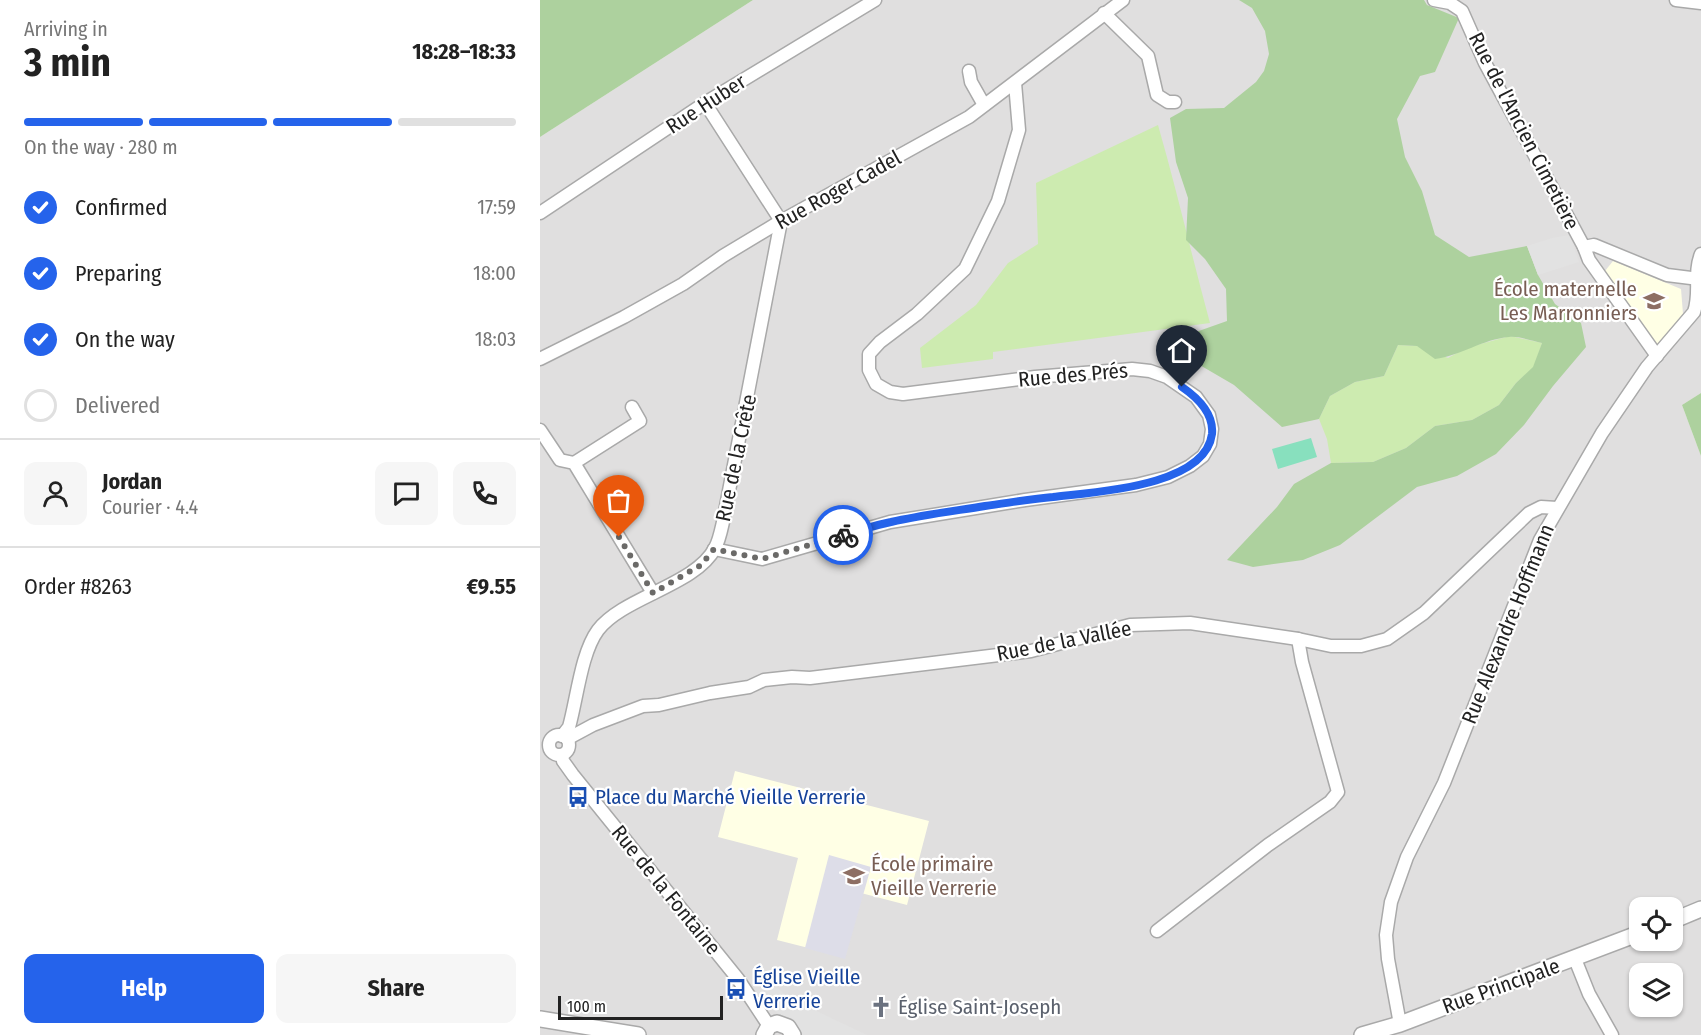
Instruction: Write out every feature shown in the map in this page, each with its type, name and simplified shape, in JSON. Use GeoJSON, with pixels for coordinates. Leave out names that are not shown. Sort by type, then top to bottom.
{"type":"FeatureCollection","features":[{"type":"Feature","properties":{"kind":"street","name":"Rue Huber"},"geometry":{"type":"LineString","coordinates":[[540,213],[705,103],[875,0]]}},
{"type":"Feature","properties":{"kind":"street","name":"Rue Roger Cadel"},"geometry":{"type":"LineString","coordinates":[[540,359],[624,317],[683,284],[723,256],[781,221],[969,117],[1123,0]]}},
{"type":"Feature","properties":{"kind":"street","name":"Rue de l'Ancien Cimetière"},"geometry":{"type":"LineString","coordinates":[[1434,0],[1450,3],[1462,11],[1485,63],[1589,260],[1657,356]]}},
{"type":"Feature","properties":{"kind":"street"},"geometry":{"type":"LineString","coordinates":[[1676,0],[1701,3]]}},
{"type":"Feature","properties":{"kind":"street"},"geometry":{"type":"LineString","coordinates":[[1104,13],[1149,56],[1157,95],[1168,102],[1175,102]]}},
{"type":"Feature","properties":{"kind":"street"},"geometry":{"type":"LineString","coordinates":[[969,71],[970,82],[984,105]]}},
{"type":"Feature","properties":{"kind":"street","name":"Rue des Prés"},"geometry":{"type":"LineString","coordinates":[[714,549],[762,559],[890,522],[1136,485],[1175,473],[1190,466],[1203,456],[1210,444],[1212,429],[1209,415],[1196,397],[1167,377],[1150,370],[1131,369],[1046,376],[903,394],[890,392],[876,384],[869,370],[869,354],[880,342],[917,314],[965,269],[998,201],[1019,130],[1015,83]]}},
{"type":"Feature","properties":{"kind":"street"},"geometry":{"type":"LineString","coordinates":[[705,103],[781,221]]}},
{"type":"Feature","properties":{"kind":"street","name":"Rue de la Crête"},"geometry":{"type":"LineString","coordinates":[[565,738],[586,657],[598,630],[616,614],[701,565],[714,549],[723,522],[781,221]]}},
{"type":"Feature","properties":{"kind":"street","name":"Rue de l'Ancien Cimetière"},"geometry":{"type":"LineString","coordinates":[[1584,247],[1593,244],[1667,275],[1699,279]]}},
{"type":"Feature","properties":{"kind":"street","name":"Rue Alexandre Hoffmann"},"geometry":{"type":"LineString","coordinates":[[1400,1024],[1388,959],[1387,922],[1391,902],[1407,857],[1444,783],[1540,540],[1602,433],[1657,356],[1694,312],[1700,295],[1698,269],[1701,254]]}},
{"type":"Feature","properties":{"kind":"street"},"geometry":{"type":"LineString","coordinates":[[540,430],[560,460],[574,463],[640,421],[632,407]]}},
{"type":"Feature","properties":{"kind":"street"},"geometry":{"type":"LineString","coordinates":[[574,463],[653,593]]}},
{"type":"Feature","properties":{"kind":"street","name":"Rue de la Vallée"},"geometry":{"type":"LineString","coordinates":[[565,738],[592,724],[643,706],[659,705],[749,687],[764,680],[792,676],[810,678],[1031,651],[1130,626],[1190,623],[1331,646],[1361,646],[1387,639],[1424,613],[1529,513],[1541,507],[1557,508]]}},
{"type":"Feature","properties":{"kind":"street"},"geometry":{"type":"LineString","coordinates":[[1157,931],[1259,852],[1330,802],[1338,792],[1302,662],[1298,639]]}},
{"type":"Feature","properties":{"kind":"street","name":"Rue de la Fontaine"},"geometry":{"type":"LineString","coordinates":[[565,738],[553,737],[545,741],[550,751],[557,755],[562,754],[563,761],[573,775],[738,980],[766,1031]]}},
{"type":"Feature","properties":{"kind":"street"},"geometry":{"type":"LineString","coordinates":[[562,754],[568,747],[565,738]]}},
{"type":"Feature","properties":{"kind":"street"},"geometry":{"type":"LineString","coordinates":[[1683,916],[1701,909]]}},
{"type":"Feature","properties":{"kind":"street","name":"Rue Principale"},"geometry":{"type":"LineString","coordinates":[[1362,1035],[1400,1024],[1629,937]]}},
{"type":"Feature","properties":{"kind":"street"},"geometry":{"type":"LineString","coordinates":[[1575,959],[1589,994],[1612,1035]]}},
{"type":"Feature","properties":{"kind":"street"},"geometry":{"type":"LineString","coordinates":[[540,1019],[638,1035]]}},
{"type":"Feature","properties":{"kind":"street"},"geometry":{"type":"LineString","coordinates":[[766,1031],[777,1023],[785,1025],[793,1035]]}},
{"type":"Feature","properties":{"kind":"shaded area"},"geometry":{"type":"Polygon","coordinates":[[[753,0],[1701,0],[1701,393],[1682,405],[1701,456],[1701,1035],[540,1035],[540,137],[753,0]]]}},
{"type":"Feature","properties":{"kind":"shaded area"},"geometry":{"type":"Polygon","coordinates":[[[1570,235],[1579,262],[1538,275],[1527,246],[1570,235]]]}},
{"type":"Feature","properties":{"kind":"shaded area","name":"École maternelle Les Marronniers"},"geometry":{"type":"Polygon","coordinates":[[[1613,261],[1681,289],[1683,314],[1657,347],[1605,271],[1613,261]]]}},
{"type":"Feature","properties":{"kind":"shaded area","name":"École primaire Vieille Verrerie"},"geometry":{"type":"Polygon","coordinates":[[[735,771],[929,821],[907,905],[861,893],[844,957],[777,940],[798,858],[718,837],[735,771]]]}},
{"type":"Feature","properties":{"kind":"shaded area"},"geometry":{"type":"Polygon","coordinates":[[[829,855],[871,867],[845,959],[805,948],[829,855]]]}},
{"type":"Feature","properties":{"kind":"shaded area"},"geometry":{"type":"Polygon","coordinates":[[[764,984],[779,989],[789,998],[867,1035],[798,1035],[791,1022],[773,1010],[757,992],[764,984]]]}},
{"type":"Feature","properties":{"kind":"green space"},"geometry":{"type":"Polygon","coordinates":[[[540,0],[753,0],[540,137],[540,0]]]}},
{"type":"Feature","properties":{"kind":"green space"},"geometry":{"type":"Polygon","coordinates":[[[1239,0],[1424,0],[1427,5],[1459,18],[1435,72],[1420,76],[1397,119],[1405,157],[1422,191],[1435,235],[1469,257],[1527,246],[1538,275],[1555,304],[1581,323],[1586,347],[1524,425],[1496,454],[1457,476],[1417,487],[1340,545],[1303,560],[1253,567],[1227,560],[1277,507],[1294,484],[1331,463],[1373,462],[1406,448],[1435,426],[1472,420],[1499,405],[1516,383],[1533,367],[1542,343],[1517,337],[1499,338],[1453,355],[1435,359],[1417,346],[1398,345],[1384,376],[1355,382],[1330,396],[1319,419],[1282,427],[1234,385],[1186,357],[1179,338],[1227,321],[1226,289],[1205,259],[1186,240],[1188,198],[1176,162],[1170,118],[1186,109],[1224,108],[1256,82],[1264,71],[1269,54],[1265,31],[1252,8],[1239,0]]]}},
{"type":"Feature","properties":{"kind":"green space"},"geometry":{"type":"Polygon","coordinates":[[[1158,125],[1210,323],[993,352],[993,359],[922,368],[920,348],[976,305],[1008,263],[1038,244],[1036,183],[1158,125]]]}},
{"type":"Feature","properties":{"kind":"green space"},"geometry":{"type":"Polygon","coordinates":[[[1510,336],[1542,343],[1534,367],[1516,383],[1499,405],[1472,420],[1435,426],[1406,448],[1373,462],[1331,463],[1327,439],[1319,419],[1330,396],[1355,382],[1384,376],[1398,345],[1417,346],[1448,358],[1466,348],[1510,336]]]}},
{"type":"Feature","properties":{"kind":"green space"},"geometry":{"type":"Polygon","coordinates":[[[1701,393],[1701,456],[1682,405],[1701,393]]]}},
{"type":"Feature","properties":{"kind":"green space"},"geometry":{"type":"Polygon","coordinates":[[[1311,438],[1317,457],[1278,469],[1272,449],[1311,438]]]}},
{"type":"Feature","properties":{"kind":"way so far"},"geometry":{"type":"LineString","coordinates":[[619,537],[653,593],[701,565],[714,549],[762,559],[843,535]]}},
{"type":"Feature","properties":{"kind":"place","name":"École maternelle Les Marronniers"},"geometry":{"type":"Point","coordinates":[1654,301]}},
{"type":"Feature","properties":{"kind":"place","name":"Place du Marché Vieille Verrerie"},"geometry":{"type":"Point","coordinates":[578,797]}},
{"type":"Feature","properties":{"kind":"place","name":"École primaire Vieille Verrerie"},"geometry":{"type":"Point","coordinates":[854,876]}},
{"type":"Feature","properties":{"kind":"place","name":"Église Vieille Verrerie"},"geometry":{"type":"Point","coordinates":[736,989]}},
{"type":"Feature","properties":{"kind":"place","name":"Église Saint-Joseph"},"geometry":{"type":"Point","coordinates":[881,1007]}},
{"type":"Feature","properties":{"kind":"route"},"geometry":{"type":"LineString","coordinates":[[843,535],[890,522],[1136,485],[1168,477],[1190,466],[1203,456],[1210,444],[1212,429],[1209,415],[1196,397],[1182,387]]}}]}
